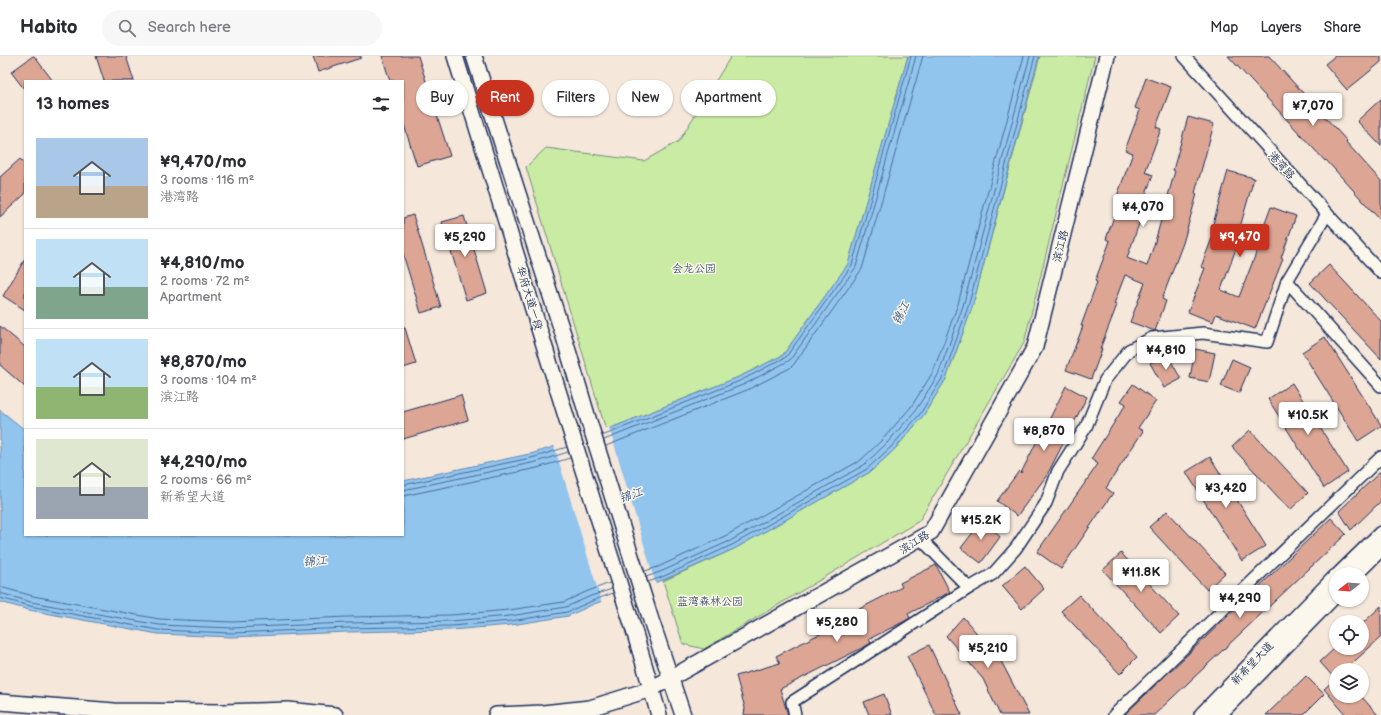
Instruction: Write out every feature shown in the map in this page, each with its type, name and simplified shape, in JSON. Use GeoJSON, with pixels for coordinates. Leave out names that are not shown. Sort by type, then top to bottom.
{"type":"FeatureCollection","features":[{"type":"Feature","properties":{"kind":"street","name":"华府大道一段"},"geometry":{"type":"LineString","coordinates":[[455,56],[651,689]]}},
{"type":"Feature","properties":{"kind":"street"},"geometry":{"type":"LineString","coordinates":[[474,56],[562,330],[650,617],[683,715]]}},
{"type":"Feature","properties":{"kind":"street","name":"滨江路"},"geometry":{"type":"LineString","coordinates":[[496,715],[543,713],[590,708],[651,689],[672,679],[931,532],[1035,347],[1107,56]]}},
{"type":"Feature","properties":{"kind":"street","name":"港湾路"},"geometry":{"type":"LineString","coordinates":[[1184,56],[1381,273]]}},
{"type":"Feature","properties":{"kind":"street"},"geometry":{"type":"LineString","coordinates":[[795,715],[792,702],[993,574],[1016,548],[1046,503],[1058,471],[1086,427],[1105,380],[1129,350],[1152,338],[1203,333],[1267,342],[1287,281],[1327,214]]}},
{"type":"Feature","properties":{"kind":"street"},"geometry":{"type":"LineString","coordinates":[[1287,281],[1381,386]]}},
{"type":"Feature","properties":{"kind":"street"},"geometry":{"type":"LineString","coordinates":[[1114,715],[1381,457]]}},
{"type":"Feature","properties":{"kind":"street"},"geometry":{"type":"LineString","coordinates":[[1347,567],[1381,534]]}},
{"type":"Feature","properties":{"kind":"street"},"geometry":{"type":"LineString","coordinates":[[921,539],[969,588]]}},
{"type":"Feature","properties":{"kind":"street"},"geometry":{"type":"LineString","coordinates":[[1362,567],[1381,548]]}},
{"type":"Feature","properties":{"kind":"street","name":"新希望大道"},"geometry":{"type":"LineString","coordinates":[[1202,715],[1329,585]]}},
{"type":"Feature","properties":{"kind":"street"},"geometry":{"type":"LineString","coordinates":[[1218,715],[1329,601]]}},
{"type":"Feature","properties":{"kind":"street"},"geometry":{"type":"LineString","coordinates":[[651,689],[659,715]]}},
{"type":"Feature","properties":{"kind":"street"},"geometry":{"type":"LineString","coordinates":[[0,702],[114,713],[288,710],[335,715]]}},
{"type":"Feature","properties":{"kind":"green space","name":"会龙公园"},"geometry":{"type":"Polygon","coordinates":[[[731,56],[908,56],[848,264],[783,355],[741,376],[606,430],[526,167],[546,148],[644,161],[679,141],[694,116],[776,116],[776,80],[716,80],[731,56]]]}},
{"type":"Feature","properties":{"kind":"green space","name":"蓝湾森林公园"},"geometry":{"type":"Polygon","coordinates":[[[1040,56],[1095,56],[1024,343],[919,521],[704,649],[683,644],[663,581],[734,549],[870,472],[894,450],[923,416],[946,379],[972,308],[1040,56]]]}},
{"type":"Feature","properties":{"kind":"water","name":"锦江"},"geometry":{"type":"Polygon","coordinates":[[[908,56],[1039,56],[972,308],[946,379],[923,416],[894,450],[870,472],[734,549],[663,580],[594,604],[568,616],[511,625],[451,630],[347,632],[232,637],[158,634],[29,610],[0,602],[0,410],[24,429],[24,536],[404,536],[404,481],[534,453],[606,430],[741,376],[783,355],[848,264],[908,56]]]}},
{"type":"Feature","properties":{"kind":"pier"},"geometry":{"type":"Polygon","coordinates":[[[609,427],[656,585],[602,604],[554,445],[609,427]]]}},
{"type":"Feature","properties":{"kind":"building"},"geometry":{"type":"Polygon","coordinates":[[[34,56],[52,80],[24,80],[24,89],[11,72],[34,56]]]}},
{"type":"Feature","properties":{"kind":"building"},"geometry":{"type":"Polygon","coordinates":[[[96,56],[126,56],[134,80],[104,80],[96,56]]]}},
{"type":"Feature","properties":{"kind":"building"},"geometry":{"type":"Polygon","coordinates":[[[313,56],[361,56],[361,58],[318,72],[313,56]]]}},
{"type":"Feature","properties":{"kind":"building"},"geometry":{"type":"Polygon","coordinates":[[[382,56],[418,56],[426,80],[416,80],[416,116],[437,116],[450,156],[417,166],[404,125],[404,80],[390,80],[382,56]]]}},
{"type":"Feature","properties":{"kind":"building"},"geometry":{"type":"Polygon","coordinates":[[[1228,56],[1269,56],[1347,141],[1346,142],[1381,181],[1381,221],[1326,160],[1325,161],[1228,56]]]}},
{"type":"Feature","properties":{"kind":"building"},"geometry":{"type":"Polygon","coordinates":[[[1335,56],[1381,56],[1381,62],[1347,90],[1325,64],[1335,56]]]}},
{"type":"Feature","properties":{"kind":"building"},"geometry":{"type":"Polygon","coordinates":[[[1146,78],[1171,87],[1156,127],[1161,129],[1145,172],[1153,175],[1137,217],[1141,218],[1127,258],[1147,266],[1175,171],[1173,170],[1188,117],[1214,124],[1195,193],[1197,194],[1183,243],[1162,299],[1166,301],[1155,331],[1130,322],[1145,283],[1125,275],[1114,304],[1117,305],[1100,349],[1102,349],[1091,379],[1066,370],[1083,326],[1081,326],[1097,282],[1095,281],[1110,241],[1106,239],[1121,197],[1117,196],[1133,153],[1125,150],[1140,110],[1135,108],[1146,78]]]}},
{"type":"Feature","properties":{"kind":"building"},"geometry":{"type":"Polygon","coordinates":[[[1381,99],[1381,146],[1357,121],[1381,99]]]}},
{"type":"Feature","properties":{"kind":"building"},"geometry":{"type":"Polygon","coordinates":[[[20,159],[24,163],[24,195],[0,217],[0,177],[20,159]]]}},
{"type":"Feature","properties":{"kind":"building"},"geometry":{"type":"Polygon","coordinates":[[[1228,171],[1254,178],[1235,245],[1237,246],[1221,290],[1239,297],[1262,238],[1260,237],[1271,207],[1296,216],[1281,258],[1283,259],[1255,329],[1216,314],[1213,322],[1188,312],[1205,268],[1201,267],[1217,225],[1213,224],[1228,171]]]}},
{"type":"Feature","properties":{"kind":"building"},"geometry":{"type":"Polygon","coordinates":[[[413,215],[441,307],[421,313],[404,257],[404,218],[413,215]]]}},
{"type":"Feature","properties":{"kind":"building"},"geometry":{"type":"Polygon","coordinates":[[[464,216],[487,293],[466,300],[442,222],[464,216]]]}},
{"type":"Feature","properties":{"kind":"building"},"geometry":{"type":"Polygon","coordinates":[[[24,261],[24,309],[3,296],[24,261]]]}},
{"type":"Feature","properties":{"kind":"building"},"geometry":{"type":"Polygon","coordinates":[[[1329,265],[1381,321],[1381,359],[1310,283],[1329,265]]]}},
{"type":"Feature","properties":{"kind":"building"},"geometry":{"type":"Polygon","coordinates":[[[0,326],[24,346],[24,386],[0,365],[0,326]]]}},
{"type":"Feature","properties":{"kind":"building"},"geometry":{"type":"Polygon","coordinates":[[[404,328],[405,328],[416,364],[404,368],[404,328]]]}},
{"type":"Feature","properties":{"kind":"building"},"geometry":{"type":"Polygon","coordinates":[[[1325,337],[1381,425],[1358,441],[1302,352],[1325,337]]]}},
{"type":"Feature","properties":{"kind":"building"},"geometry":{"type":"Polygon","coordinates":[[[1195,349],[1215,353],[1209,382],[1190,378],[1195,349]]]}},
{"type":"Feature","properties":{"kind":"building"},"geometry":{"type":"Polygon","coordinates":[[[1167,354],[1181,379],[1164,388],[1150,363],[1167,354]]]}},
{"type":"Feature","properties":{"kind":"building"},"geometry":{"type":"Polygon","coordinates":[[[1232,359],[1250,367],[1239,393],[1221,386],[1232,359]]]}},
{"type":"Feature","properties":{"kind":"building"},"geometry":{"type":"Polygon","coordinates":[[[1292,383],[1348,472],[1324,488],[1268,399],[1292,383]]]}},
{"type":"Feature","properties":{"kind":"building"},"geometry":{"type":"Polygon","coordinates":[[[1133,384],[1156,401],[1138,428],[1143,431],[1106,488],[1113,493],[1061,569],[1037,552],[1098,464],[1091,459],[1126,404],[1121,401],[1133,384]]]}},
{"type":"Feature","properties":{"kind":"building"},"geometry":{"type":"Polygon","coordinates":[[[1066,386],[1087,397],[1047,475],[1017,516],[997,501],[1019,471],[1021,473],[1066,386]]]}},
{"type":"Feature","properties":{"kind":"building"},"geometry":{"type":"Polygon","coordinates":[[[461,395],[468,420],[404,439],[404,412],[461,395]]]}},
{"type":"Feature","properties":{"kind":"building"},"geometry":{"type":"Polygon","coordinates":[[[1250,430],[1308,493],[1290,510],[1232,447],[1250,430]]]}},
{"type":"Feature","properties":{"kind":"building"},"geometry":{"type":"Polygon","coordinates":[[[1210,457],[1266,546],[1242,561],[1186,472],[1210,457]]]}},
{"type":"Feature","properties":{"kind":"building"},"geometry":{"type":"Polygon","coordinates":[[[1381,471],[1381,501],[1351,530],[1339,511],[1381,471]]]}},
{"type":"Feature","properties":{"kind":"building"},"geometry":{"type":"Polygon","coordinates":[[[1167,511],[1225,573],[1207,590],[1149,527],[1167,511]]]}},
{"type":"Feature","properties":{"kind":"building"},"geometry":{"type":"Polygon","coordinates":[[[984,518],[1000,537],[981,563],[961,548],[984,518]]]}},
{"type":"Feature","properties":{"kind":"building"},"geometry":{"type":"Polygon","coordinates":[[[1331,518],[1346,534],[1154,715],[1124,715],[1331,518]]]}},
{"type":"Feature","properties":{"kind":"building"},"geometry":{"type":"Polygon","coordinates":[[[1121,553],[1179,616],[1161,633],[1103,570],[1121,553]]]}},
{"type":"Feature","properties":{"kind":"building"},"geometry":{"type":"Polygon","coordinates":[[[936,565],[950,592],[908,614],[910,618],[905,621],[869,639],[871,643],[866,646],[780,689],[788,715],[744,715],[745,708],[736,676],[780,663],[776,656],[861,613],[859,609],[902,587],[900,583],[936,565]]]}},
{"type":"Feature","properties":{"kind":"building"},"geometry":{"type":"Polygon","coordinates":[[[1025,566],[1044,589],[1022,609],[1002,586],[1025,566]]]}},
{"type":"Feature","properties":{"kind":"building"},"geometry":{"type":"Polygon","coordinates":[[[1079,595],[1137,657],[1120,674],[1061,611],[1079,595]]]}},
{"type":"Feature","properties":{"kind":"building"},"geometry":{"type":"Polygon","coordinates":[[[1381,606],[1381,637],[1369,648],[1369,617],[1381,606]]]}},
{"type":"Feature","properties":{"kind":"building"},"geometry":{"type":"Polygon","coordinates":[[[963,617],[1002,663],[1029,715],[1000,715],[983,679],[946,636],[963,617]]]}},
{"type":"Feature","properties":{"kind":"building"},"geometry":{"type":"Polygon","coordinates":[[[929,645],[962,715],[936,715],[907,656],[929,645]]]}},
{"type":"Feature","properties":{"kind":"building"},"geometry":{"type":"Polygon","coordinates":[[[1329,654],[1329,655],[1361,655],[1353,663],[1329,663],[1329,672],[1320,662],[1329,654]]]}},
{"type":"Feature","properties":{"kind":"building"},"geometry":{"type":"Polygon","coordinates":[[[1306,676],[1324,694],[1303,715],[1266,715],[1306,676]]]}},
{"type":"Feature","properties":{"kind":"building"},"geometry":{"type":"Polygon","coordinates":[[[1329,684],[1329,695],[1324,689],[1329,684]]]}},
{"type":"Feature","properties":{"kind":"building"},"geometry":{"type":"Polygon","coordinates":[[[884,694],[892,715],[869,715],[864,702],[884,694]]]}},
{"type":"Feature","properties":{"kind":"building"},"geometry":{"type":"Polygon","coordinates":[[[1336,703],[1367,703],[1378,715],[1346,715],[1336,703]]]}}]}
